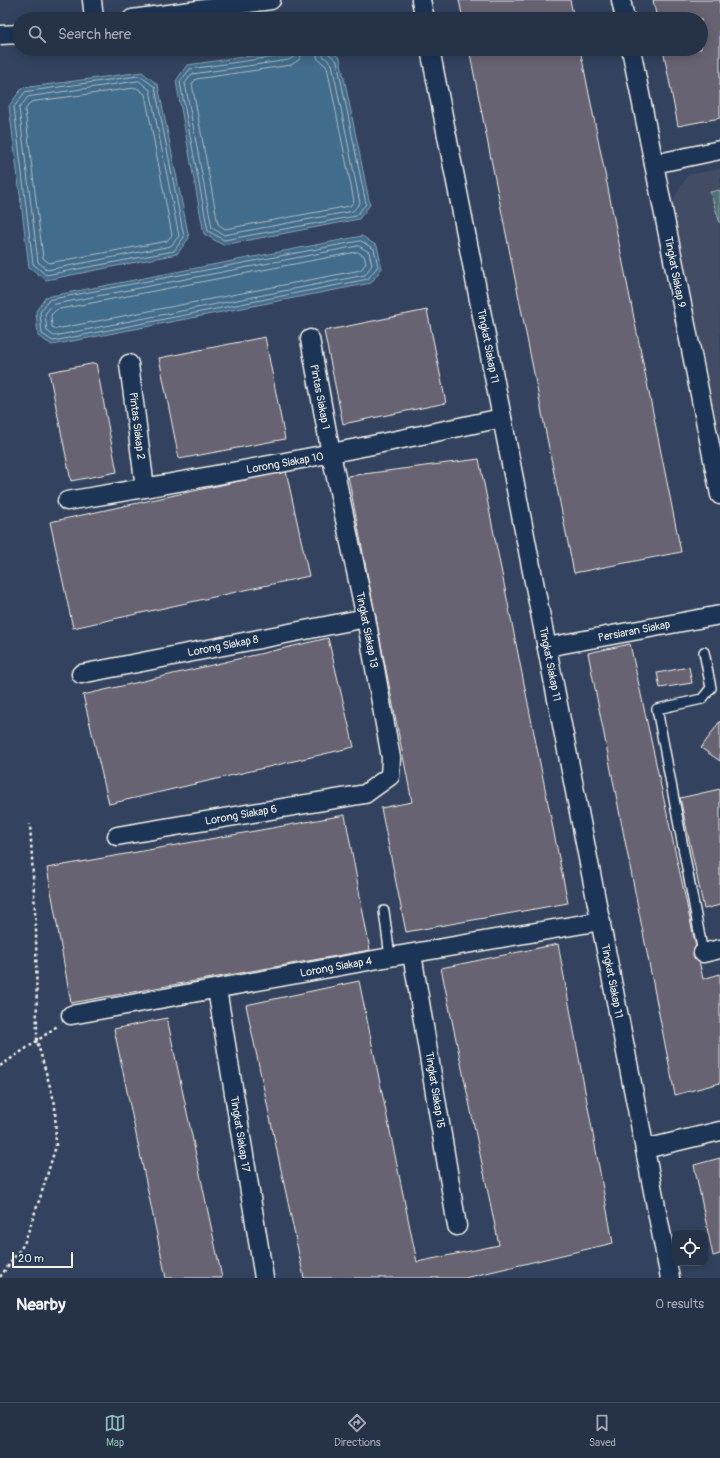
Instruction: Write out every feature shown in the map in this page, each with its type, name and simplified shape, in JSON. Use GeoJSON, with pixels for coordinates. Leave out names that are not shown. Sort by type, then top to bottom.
{"type":"FeatureCollection","features":[{"type":"Feature","properties":{"kind":"street"},"geometry":{"type":"LineString","coordinates":[[92,0],[93,12]]}},
{"type":"Feature","properties":{"kind":"street"},"geometry":{"type":"LineString","coordinates":[[183,12],[271,0]]}},
{"type":"Feature","properties":{"kind":"street"},"geometry":{"type":"LineString","coordinates":[[421,0],[423,12]]}},
{"type":"Feature","properties":{"kind":"street"},"geometry":{"type":"LineString","coordinates":[[621,0],[624,12]]}},
{"type":"Feature","properties":{"kind":"street","name":"Tingkat Siakap 11"},"geometry":{"type":"LineString","coordinates":[[431,56],[670,1278]]}},
{"type":"Feature","properties":{"kind":"street","name":"Tingkat Siakap 9"},"geometry":{"type":"LineString","coordinates":[[632,56],[720,495]]}},
{"type":"Feature","properties":{"kind":"street"},"geometry":{"type":"LineString","coordinates":[[654,164],[720,150]]}},
{"type":"Feature","properties":{"kind":"street","name":"Pintas Siakap 1"},"geometry":{"type":"LineString","coordinates":[[310,339],[331,454]]}},
{"type":"Feature","properties":{"kind":"street","name":"Pintas Siakap 2"},"geometry":{"type":"LineString","coordinates":[[129,364],[145,488]]}},
{"type":"Feature","properties":{"kind":"street","name":"Lorong Siakap 10"},"geometry":{"type":"LineString","coordinates":[[67,501],[331,454],[502,418]]}},
{"type":"Feature","properties":{"kind":"street","name":"Tingkat Siakap 13"},"geometry":{"type":"LineString","coordinates":[[331,454],[366,618],[391,758],[390,776],[364,794]]}},
{"type":"Feature","properties":{"kind":"street","name":"Persiaran Siakap"},"geometry":{"type":"LineString","coordinates":[[547,647],[720,615]]}},
{"type":"Feature","properties":{"kind":"street","name":"Lorong Siakap 8"},"geometry":{"type":"LineString","coordinates":[[81,674],[366,618]]}},
{"type":"Feature","properties":{"kind":"street","name":"Lorong Siakap 6"},"geometry":{"type":"LineString","coordinates":[[118,836],[364,794]]}},
{"type":"Feature","properties":{"kind":"street","name":"Lorong Siakap 4"},"geometry":{"type":"LineString","coordinates":[[71,1015],[390,957],[601,921]]}},
{"type":"Feature","properties":{"kind":"street"},"geometry":{"type":"LineString","coordinates":[[703,953],[720,949]]}},
{"type":"Feature","properties":{"kind":"street","name":"Tingkat Siakap 15"},"geometry":{"type":"LineString","coordinates":[[412,954],[457,1226]]}},
{"type":"Feature","properties":{"kind":"street","name":"Tingkat Siakap 17"},"geometry":{"type":"LineString","coordinates":[[216,989],[264,1278]]}},
{"type":"Feature","properties":{"kind":"street"},"geometry":{"type":"LineString","coordinates":[[645,1149],[720,1131]]}},
{"type":"Feature","properties":{"kind":"lane"},"geometry":{"type":"LineString","coordinates":[[703,953],[657,709],[702,699],[712,688],[704,652]]}},
{"type":"Feature","properties":{"kind":"lane"},"geometry":{"type":"LineString","coordinates":[[384,911],[390,957]]}},
{"type":"Feature","properties":{"kind":"path"},"geometry":{"type":"LineString","coordinates":[[0,1277],[24,1244],[56,1146],[55,1104],[37,1041],[36,927],[30,824]]}},
{"type":"Feature","properties":{"kind":"path"},"geometry":{"type":"LineString","coordinates":[[0,1066],[37,1041],[71,1015]]}},
{"type":"Feature","properties":{"kind":"shaded area"},"geometry":{"type":"Polygon","coordinates":[[[720,169],[720,437],[671,203],[688,175],[720,169]]]}},
{"type":"Feature","properties":{"kind":"green space"},"geometry":{"type":"Polygon","coordinates":[[[720,190],[720,223],[710,192],[720,190]]]}},
{"type":"Feature","properties":{"kind":"water"},"geometry":{"type":"Polygon","coordinates":[[[251,56],[337,56],[340,58],[370,205],[359,219],[223,245],[204,234],[176,81],[187,65],[251,56]]]}},
{"type":"Feature","properties":{"kind":"water"},"geometry":{"type":"Polygon","coordinates":[[[142,72],[158,85],[189,238],[177,254],[46,280],[29,267],[9,106],[22,88],[142,72]]]}},
{"type":"Feature","properties":{"kind":"water"},"geometry":{"type":"Polygon","coordinates":[[[362,236],[377,246],[382,268],[371,283],[52,345],[38,336],[36,311],[46,297],[362,236]]]}},
{"type":"Feature","properties":{"kind":"building"},"geometry":{"type":"Polygon","coordinates":[[[459,0],[570,0],[573,12],[462,12],[459,0]]]}},
{"type":"Feature","properties":{"kind":"building"},"geometry":{"type":"Polygon","coordinates":[[[653,0],[720,0],[720,118],[678,126],[664,56],[708,56],[708,12],[656,12],[653,0]]]}},
{"type":"Feature","properties":{"kind":"building"},"geometry":{"type":"Polygon","coordinates":[[[470,56],[581,56],[681,552],[574,573],[470,56]]]}},
{"type":"Feature","properties":{"kind":"building"},"geometry":{"type":"Polygon","coordinates":[[[427,310],[446,403],[343,424],[324,331],[427,310]]]}},
{"type":"Feature","properties":{"kind":"building"},"geometry":{"type":"Polygon","coordinates":[[[265,337],[285,439],[179,459],[159,358],[265,337]]]}},
{"type":"Feature","properties":{"kind":"building"},"geometry":{"type":"Polygon","coordinates":[[[96,363],[117,472],[71,481],[49,372],[96,363]]]}},
{"type":"Feature","properties":{"kind":"building"},"geometry":{"type":"Polygon","coordinates":[[[479,459],[568,903],[406,932],[381,808],[412,802],[348,476],[479,459]]]}},
{"type":"Feature","properties":{"kind":"building"},"geometry":{"type":"Polygon","coordinates":[[[286,471],[309,576],[73,628],[50,522],[286,471]]]}},
{"type":"Feature","properties":{"kind":"building"},"geometry":{"type":"Polygon","coordinates":[[[328,638],[354,747],[109,804],[83,695],[328,638]]]}},
{"type":"Feature","properties":{"kind":"building"},"geometry":{"type":"Polygon","coordinates":[[[630,644],[703,979],[720,974],[720,1083],[675,1095],[588,653],[630,644]]]}},
{"type":"Feature","properties":{"kind":"building"},"geometry":{"type":"Polygon","coordinates":[[[689,667],[692,683],[660,688],[657,673],[689,667]]]}},
{"type":"Feature","properties":{"kind":"building"},"geometry":{"type":"Polygon","coordinates":[[[720,721],[720,761],[701,748],[720,721]]]}},
{"type":"Feature","properties":{"kind":"building"},"geometry":{"type":"Polygon","coordinates":[[[720,789],[720,905],[704,909],[680,798],[720,789]]]}},
{"type":"Feature","properties":{"kind":"building"},"geometry":{"type":"Polygon","coordinates":[[[345,815],[370,950],[71,1003],[47,868],[345,815]]]}},
{"type":"Feature","properties":{"kind":"building"},"geometry":{"type":"Polygon","coordinates":[[[558,944],[613,1243],[465,1278],[304,1278],[246,1005],[359,981],[417,1262],[499,1245],[441,968],[558,944]]]}},
{"type":"Feature","properties":{"kind":"building"},"geometry":{"type":"Polygon","coordinates":[[[167,1018],[222,1278],[166,1278],[114,1029],[167,1018]]]}},
{"type":"Feature","properties":{"kind":"building"},"geometry":{"type":"Polygon","coordinates":[[[720,1158],[720,1254],[713,1256],[708,1230],[694,1165],[720,1158]]]}}]}
